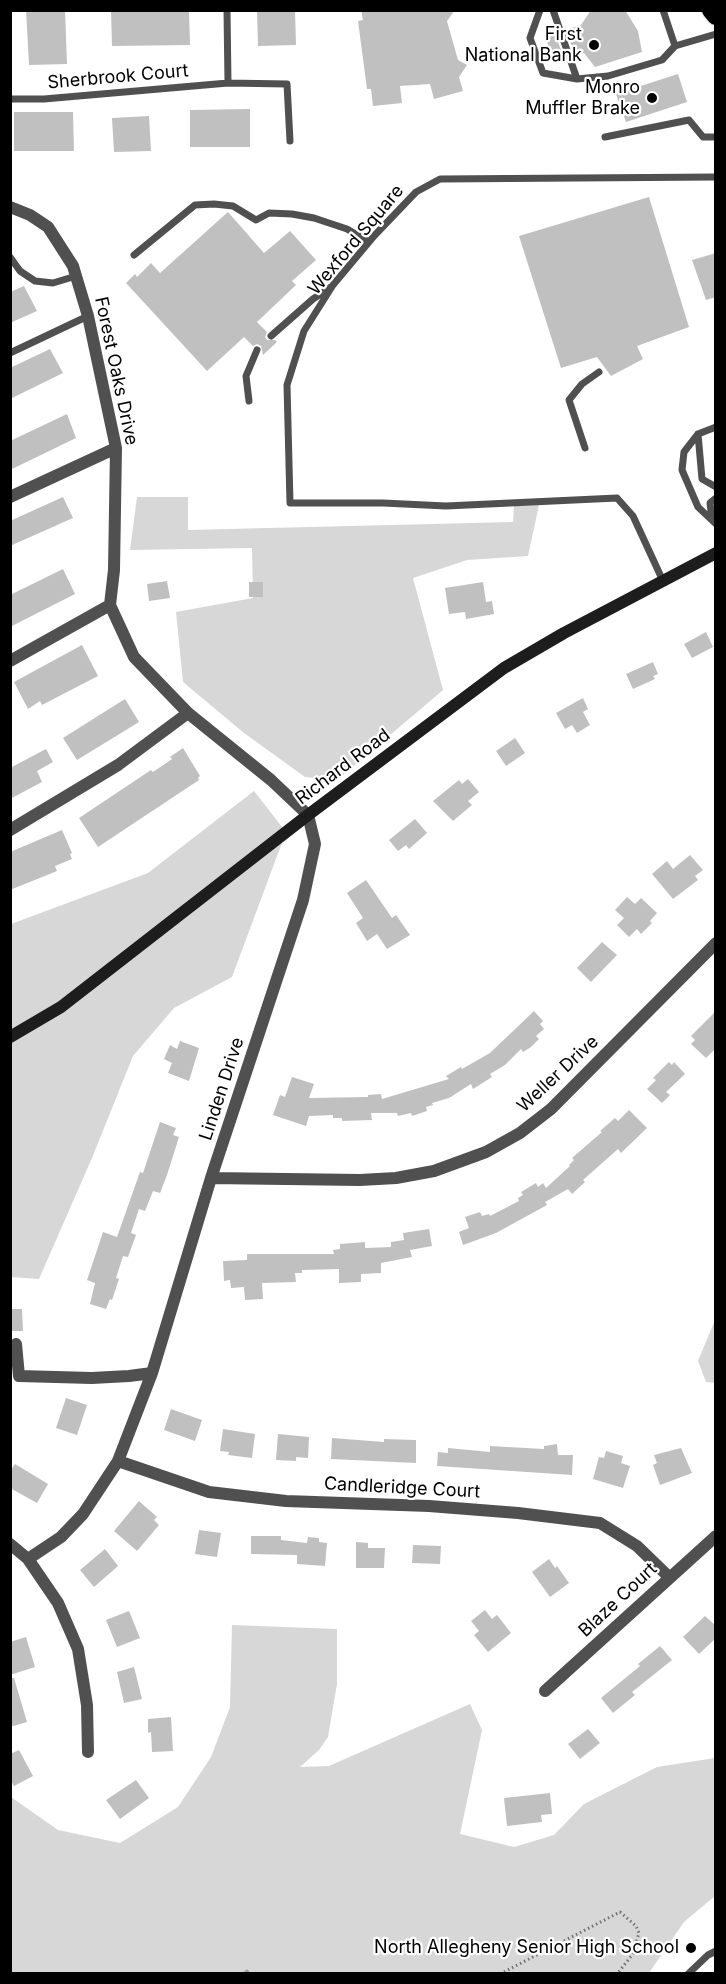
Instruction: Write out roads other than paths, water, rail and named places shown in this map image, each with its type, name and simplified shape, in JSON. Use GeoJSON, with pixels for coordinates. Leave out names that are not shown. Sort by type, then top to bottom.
{"type":"FeatureCollection","features":[{"type":"Feature","properties":{"kind":"highway"},"geometry":{"type":"LineString","coordinates":[[711,10],[716,16]]}},
{"type":"Feature","properties":{"kind":"street","name":"Forest Oaks Drive"},"geometry":{"type":"LineString","coordinates":[[10,207],[30,214],[48,226],[73,266],[88,316],[116,448],[114,570],[110,605]]}},
{"type":"Feature","properties":{"kind":"street"},"geometry":{"type":"LineString","coordinates":[[10,497],[116,448]]}},
{"type":"Feature","properties":{"kind":"street","name":"Richard Road"},"geometry":{"type":"LineString","coordinates":[[10,1037],[61,1007],[504,668],[564,633],[716,553]]}},
{"type":"Feature","properties":{"kind":"street"},"geometry":{"type":"LineString","coordinates":[[10,661],[110,605],[134,657],[188,713],[271,780],[308,816]]}},
{"type":"Feature","properties":{"kind":"street"},"geometry":{"type":"LineString","coordinates":[[10,830],[118,765],[188,713]]}},
{"type":"Feature","properties":{"kind":"street","name":"Linden Drive"},"geometry":{"type":"LineString","coordinates":[[28,1560],[61,1537],[83,1514],[118,1461],[152,1373],[211,1178],[303,900],[315,844],[308,816]]}},
{"type":"Feature","properties":{"kind":"street","name":"Weller Drive"},"geometry":{"type":"LineString","coordinates":[[211,1178],[360,1180],[396,1178],[442,1168],[486,1152],[520,1133],[551,1110],[716,942]]}},
{"type":"Feature","properties":{"kind":"street"},"geometry":{"type":"LineString","coordinates":[[16,1344],[19,1376],[92,1378],[152,1373]]}},
{"type":"Feature","properties":{"kind":"street","name":"Candleridge Court"},"geometry":{"type":"LineString","coordinates":[[118,1461],[209,1492],[286,1501],[429,1506],[518,1513],[600,1523],[637,1546],[669,1577]]}},
{"type":"Feature","properties":{"kind":"street","name":"Blaze Court"},"geometry":{"type":"LineString","coordinates":[[545,1691],[716,1536]]}},
{"type":"Feature","properties":{"kind":"street"},"geometry":{"type":"LineString","coordinates":[[10,1545],[28,1560],[58,1603],[78,1649],[87,1705],[88,1752]]}},
{"type":"Feature","properties":{"kind":"lane"},"geometry":{"type":"LineString","coordinates":[[227,10],[228,83]]}},
{"type":"Feature","properties":{"kind":"lane"},"geometry":{"type":"LineString","coordinates":[[540,10],[530,38],[543,73],[577,79],[608,76],[662,60],[675,46],[716,34]]}},
{"type":"Feature","properties":{"kind":"lane"},"geometry":{"type":"LineString","coordinates":[[552,10],[577,79]]}},
{"type":"Feature","properties":{"kind":"lane"},"geometry":{"type":"LineString","coordinates":[[663,10],[675,46]]}},
{"type":"Feature","properties":{"kind":"lane","name":"Sherbrook Court"},"geometry":{"type":"LineString","coordinates":[[10,99],[44,99],[228,83],[287,84],[290,141]]}},
{"type":"Feature","properties":{"kind":"lane"},"geometry":{"type":"LineString","coordinates":[[605,137],[689,120],[703,137],[716,137]]}},
{"type":"Feature","properties":{"kind":"lane","name":"Wexford Square"},"geometry":{"type":"LineString","coordinates":[[663,581],[633,516],[617,498],[446,506],[290,503],[287,385],[304,331],[333,285],[416,192],[440,179],[716,177]]}},
{"type":"Feature","properties":{"kind":"lane"},"geometry":{"type":"LineString","coordinates":[[134,255],[195,205],[233,206],[256,220],[269,213],[292,213],[347,229],[369,242]]}},
{"type":"Feature","properties":{"kind":"lane"},"geometry":{"type":"LineString","coordinates":[[10,257],[20,271],[35,281],[53,283],[76,276]]}},
{"type":"Feature","properties":{"kind":"lane"},"geometry":{"type":"LineString","coordinates":[[271,336],[313,299],[333,285]]}},
{"type":"Feature","properties":{"kind":"lane"},"geometry":{"type":"LineString","coordinates":[[10,353],[88,316]]}},
{"type":"Feature","properties":{"kind":"lane"},"geometry":{"type":"LineString","coordinates":[[249,401],[246,376],[257,350]]}},
{"type":"Feature","properties":{"kind":"lane"},"geometry":{"type":"LineString","coordinates":[[585,448],[568,400],[582,384],[599,372]]}},
{"type":"Feature","properties":{"kind":"lane"},"geometry":{"type":"LineString","coordinates":[[714,522],[698,507],[682,470],[684,452],[698,434],[716,427]]}},
{"type":"Feature","properties":{"kind":"lane"},"geometry":{"type":"LineString","coordinates":[[698,434],[702,479],[716,487]]}},
{"type":"Feature","properties":{"kind":"lane"},"geometry":{"type":"LineString","coordinates":[[714,522],[710,515],[710,503],[716,498]]}},
{"type":"Feature","properties":{"kind":"lane"},"geometry":{"type":"LineString","coordinates":[[688,1974],[708,1955],[716,1952]]}},
{"type":"Feature","properties":{"kind":"place","name":"First National Bank"},"geometry":{"type":"Point","coordinates":[594,45]}},
{"type":"Feature","properties":{"kind":"place","name":"Monro Muffler Brake"},"geometry":{"type":"Point","coordinates":[652,98]}},
{"type":"Feature","properties":{"kind":"place","name":"North Allegheny Senior High School"},"geometry":{"type":"Point","coordinates":[691,1948]}}]}
